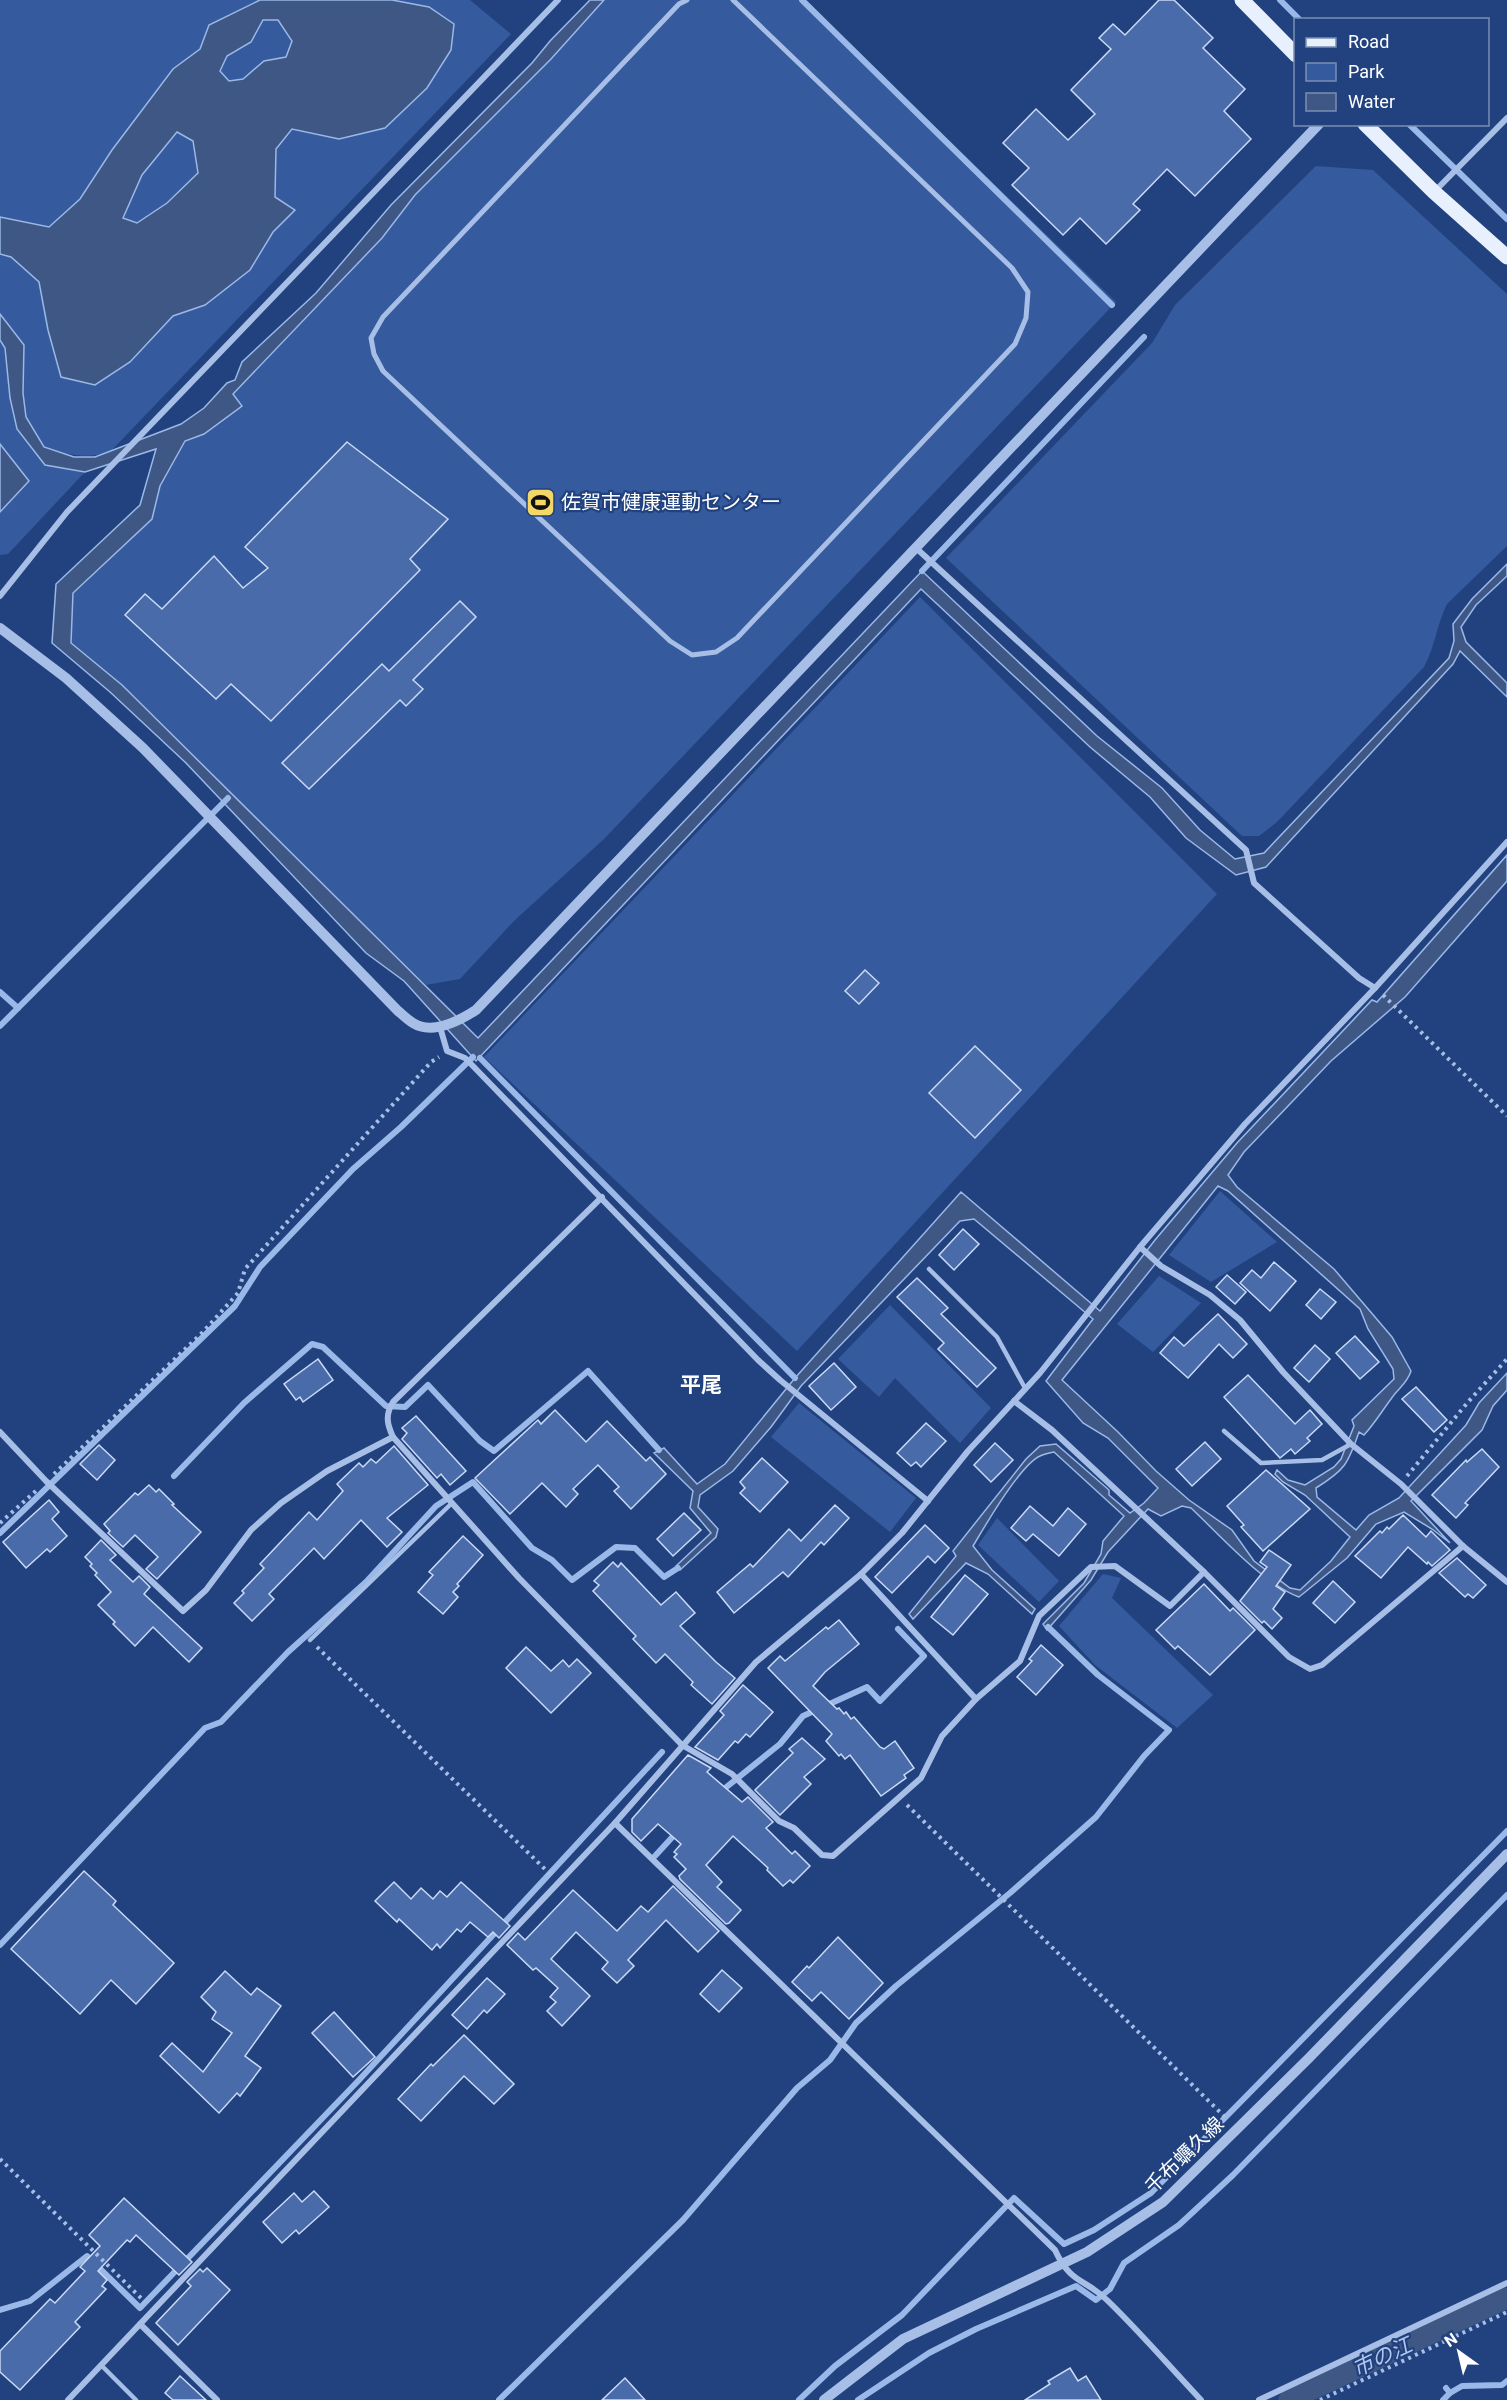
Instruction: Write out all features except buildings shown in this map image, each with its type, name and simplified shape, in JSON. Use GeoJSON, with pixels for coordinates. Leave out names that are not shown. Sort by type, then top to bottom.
{"type":"FeatureCollection","features":[{"type":"Feature","properties":{"kind":"main road"},"geometry":{"type":"LineString","coordinates":[[1242,0],[1294,53]]}},
{"type":"Feature","properties":{"kind":"main road"},"geometry":{"type":"LineString","coordinates":[[1367,126],[1434,192],[1507,257]]}},
{"type":"Feature","properties":{"kind":"street"},"geometry":{"type":"LineString","coordinates":[[0,596],[67,512],[558,0]]}},
{"type":"Feature","properties":{"kind":"street"},"geometry":{"type":"LineString","coordinates":[[687,0],[679,4],[383,317],[371,338],[374,354],[383,371],[670,641],[692,655],[716,652],[737,638],[1016,344],[1026,318],[1028,292],[1012,268],[733,0]]}},
{"type":"Feature","properties":{"kind":"street"},"geometry":{"type":"LineString","coordinates":[[1434,192],[1507,118]]}},
{"type":"Feature","properties":{"kind":"street"},"geometry":{"type":"LineString","coordinates":[[0,628],[66,678],[143,748],[398,1011],[415,1025],[440,1027],[476,1010],[920,552],[1317,126]]}},
{"type":"Feature","properties":{"kind":"street"},"geometry":{"type":"LineString","coordinates":[[920,552],[1246,850],[1254,884],[1359,978],[1375,988]]}},
{"type":"Feature","properties":{"kind":"street"},"geometry":{"type":"LineString","coordinates":[[68,2400],[615,1823],[756,1662],[861,1574],[902,1533],[968,1451],[1014,1401],[1140,1247],[1245,1124],[1375,988],[1507,842]]}},
{"type":"Feature","properties":{"kind":"street"},"geometry":{"type":"LineString","coordinates":[[440,1027],[447,1051],[465,1058],[758,1360],[928,1501]]}},
{"type":"Feature","properties":{"kind":"street"},"geometry":{"type":"LineString","coordinates":[[602,1197],[393,1402],[387,1412],[388,1426],[393,1437],[519,1578],[682,1745],[732,1774],[779,1821],[794,1828],[822,1855],[833,1856],[921,1778],[942,1736],[976,1700],[1020,1661],[1039,1616],[1084,1571],[1091,1567],[1114,1566],[1170,1606],[1204,1572]]}},
{"type":"Feature","properties":{"kind":"street"},"geometry":{"type":"LineString","coordinates":[[1140,1247],[1161,1266],[1210,1295],[1240,1320],[1283,1372],[1351,1444],[1401,1484],[1463,1546],[1507,1582]]}},
{"type":"Feature","properties":{"kind":"street"},"geometry":{"type":"LineString","coordinates":[[1014,1401],[1052,1430],[1204,1572],[1289,1657],[1310,1669],[1322,1665],[1463,1546]]}},
{"type":"Feature","properties":{"kind":"street"},"geometry":{"type":"LineString","coordinates":[[0,1432],[55,1490],[183,1611],[206,1590],[251,1530],[281,1503],[327,1470],[393,1437]]}},
{"type":"Feature","properties":{"kind":"street"},"geometry":{"type":"LineString","coordinates":[[861,1574],[976,1700]]}},
{"type":"Feature","properties":{"kind":"street"},"geometry":{"type":"LineString","coordinates":[[615,1823],[1055,2250],[1072,2277],[1106,2299],[1201,2400]]}},
{"type":"Feature","properties":{"kind":"street","name":"千布蠣久線"},"geometry":{"type":"LineString","coordinates":[[824,2400],[903,2339],[1087,2252],[1163,2202],[1309,2058],[1507,1854]]}},
{"type":"Feature","properties":{"kind":"street"},"geometry":{"type":"LineString","coordinates":[[1259,2400],[1507,2283]]}},
{"type":"Feature","properties":{"kind":"street"},"geometry":{"type":"LineString","coordinates":[[140,2324],[217,2400]]}},
{"type":"Feature","properties":{"kind":"lane"},"geometry":{"type":"LineString","coordinates":[[929,1269],[997,1337],[1025,1388]]}},
{"type":"Feature","properties":{"kind":"lane"},"geometry":{"type":"LineString","coordinates":[[1224,1431],[1261,1463],[1322,1460],[1351,1444]]}},
{"type":"Feature","properties":{"kind":"lane"},"geometry":{"type":"LineString","coordinates":[[310,1640],[452,1503]]}},
{"type":"Feature","properties":{"kind":"lane"},"geometry":{"type":"LineString","coordinates":[[101,2366],[136,2400]]}},
{"type":"Feature","properties":{"kind":"path"},"geometry":{"type":"LineString","coordinates":[[1375,988],[1507,1116]]}},
{"type":"Feature","properties":{"kind":"path"},"geometry":{"type":"LineString","coordinates":[[0,1523],[203,1332],[238,1293],[245,1269],[431,1062],[447,1051]]}},
{"type":"Feature","properties":{"kind":"path"},"geometry":{"type":"LineString","coordinates":[[1401,1484],[1468,1402],[1507,1359]]}},
{"type":"Feature","properties":{"kind":"path"},"geometry":{"type":"LineString","coordinates":[[310,1640],[546,1871]]}},
{"type":"Feature","properties":{"kind":"path"},"geometry":{"type":"LineString","coordinates":[[898,1796],[1222,2114]]}},
{"type":"Feature","properties":{"kind":"path"},"geometry":{"type":"LineString","coordinates":[[0,2159],[140,2297]]}},
{"type":"Feature","properties":{"kind":"path"},"geometry":{"type":"LineString","coordinates":[[1320,2400],[1507,2312]]}},
{"type":"Feature","properties":{"kind":"green space"},"geometry":{"type":"Polygon","coordinates":[[[0,0],[260,0],[209,25],[200,49],[173,69],[112,150],[80,199],[49,228],[0,217],[0,0]]]}},
{"type":"Feature","properties":{"kind":"green space"},"geometry":{"type":"Polygon","coordinates":[[[392,0],[470,0],[511,34],[111,451],[85,456],[44,447],[26,417],[23,393],[24,345],[0,314],[0,254],[11,257],[39,282],[48,330],[61,376],[130,362],[173,316],[205,305],[250,270],[273,232],[294,210],[275,198],[276,149],[292,129],[339,139],[429,7],[392,0]]]}},
{"type":"Feature","properties":{"kind":"green space","name":"佐賀市健康運動センター"},"geometry":{"type":"Polygon","coordinates":[[[604,0],[804,0],[1116,302],[604,839],[515,920],[460,979],[426,985],[122,685],[71,643],[73,593],[152,519],[160,486],[185,441],[204,434],[242,405],[233,394],[382,238],[415,195],[551,59],[604,0]]]}},
{"type":"Feature","properties":{"kind":"green space"},"geometry":{"type":"Polygon","coordinates":[[[263,20],[278,20],[292,41],[286,57],[264,61],[243,79],[229,81],[220,71],[227,56],[251,42],[263,20]]]}},
{"type":"Feature","properties":{"kind":"green space"},"geometry":{"type":"Polygon","coordinates":[[[178,132],[193,141],[198,173],[167,203],[137,223],[123,217],[142,175],[178,132]]]}},
{"type":"Feature","properties":{"kind":"green space"},"geometry":{"type":"Polygon","coordinates":[[[1316,166],[1373,170],[1507,294],[1507,546],[1447,604],[1424,667],[1277,822],[1259,836],[1242,836],[946,558],[1152,343],[1175,305],[1316,166]]]}},
{"type":"Feature","properties":{"kind":"green space"},"geometry":{"type":"Polygon","coordinates":[[[0,340],[5,348],[10,398],[45,465],[85,472],[8,554],[0,555],[0,512],[28,481],[0,444],[0,340]]]}},
{"type":"Feature","properties":{"kind":"green space"},"geometry":{"type":"Polygon","coordinates":[[[920,597],[1217,894],[797,1351],[484,1057],[920,597]]]}},
{"type":"Feature","properties":{"kind":"green space"},"geometry":{"type":"Polygon","coordinates":[[[1220,1191],[1277,1242],[1211,1282],[1169,1255],[1220,1191]]]}},
{"type":"Feature","properties":{"kind":"green space"},"geometry":{"type":"Polygon","coordinates":[[[1159,1276],[1201,1303],[1153,1352],[1117,1324],[1159,1276]]]}},
{"type":"Feature","properties":{"kind":"green space"},"geometry":{"type":"Polygon","coordinates":[[[890,1305],[991,1408],[960,1443],[895,1378],[879,1397],[838,1359],[890,1305]]]}},
{"type":"Feature","properties":{"kind":"green space"},"geometry":{"type":"Polygon","coordinates":[[[799,1403],[916,1498],[890,1532],[771,1437],[799,1403]]]}},
{"type":"Feature","properties":{"kind":"green space"},"geometry":{"type":"Polygon","coordinates":[[[997,1518],[1059,1581],[1039,1602],[978,1545],[997,1518]]]}},
{"type":"Feature","properties":{"kind":"green space"},"geometry":{"type":"Polygon","coordinates":[[[1103,1574],[1121,1578],[1112,1598],[1213,1695],[1177,1728],[1095,1665],[1059,1626],[1103,1574]]]}},
{"type":"Feature","properties":{"kind":"water"},"geometry":{"type":"Polygon","coordinates":[[[260,0],[392,0],[429,7],[454,24],[451,50],[427,88],[385,128],[339,139],[292,129],[276,149],[275,197],[295,210],[273,232],[250,270],[205,305],[173,316],[130,362],[95,385],[61,377],[48,330],[39,282],[11,257],[0,254],[0,217],[49,227],[80,199],[112,150],[173,69],[200,49],[209,25],[260,0]],[[263,20],[251,42],[227,56],[220,71],[229,81],[243,79],[264,61],[286,57],[292,41],[278,20],[263,20]],[[177,132],[142,175],[123,218],[137,223],[167,203],[198,173],[193,141],[177,132]]]}},
{"type":"Feature","properties":{"kind":"water"},"geometry":{"type":"Polygon","coordinates":[[[590,0],[604,0],[551,59],[415,195],[382,238],[233,394],[242,406],[204,434],[185,441],[160,486],[152,519],[73,593],[71,643],[122,685],[478,1038],[922,571],[1097,736],[1162,788],[1200,830],[1235,859],[1264,853],[1449,658],[1454,641],[1453,624],[1472,599],[1507,564],[1507,576],[1476,605],[1461,627],[1466,642],[1507,683],[1507,697],[1460,651],[1453,664],[1266,867],[1236,875],[1186,838],[1150,797],[1090,747],[921,589],[476,1061],[404,981],[366,953],[186,763],[110,692],[52,643],[56,584],[140,505],[156,449],[85,472],[45,465],[17,429],[10,398],[5,348],[0,340],[0,314],[24,345],[23,393],[26,417],[44,447],[74,457],[95,457],[181,424],[204,408],[227,383],[235,380],[242,362],[316,293],[391,205],[532,63],[590,0]]]}},
{"type":"Feature","properties":{"kind":"water"},"geometry":{"type":"Polygon","coordinates":[[[0,444],[29,481],[0,512],[0,444]]]}},
{"type":"Feature","properties":{"kind":"water"},"geometry":{"type":"Polygon","coordinates":[[[1507,855],[1507,881],[1405,997],[1331,1061],[1244,1152],[1228,1175],[1237,1187],[1334,1269],[1392,1337],[1411,1371],[1405,1383],[1364,1435],[1359,1432],[1352,1452],[1344,1465],[1316,1488],[1317,1497],[1356,1530],[1369,1515],[1399,1498],[1466,1425],[1479,1403],[1507,1373],[1507,1390],[1493,1406],[1482,1430],[1411,1501],[1450,1543],[1404,1512],[1376,1524],[1347,1558],[1299,1597],[1285,1591],[1257,1570],[1191,1508],[1182,1506],[1161,1516],[1148,1509],[1108,1552],[1091,1580],[1047,1630],[1043,1624],[1084,1583],[1101,1554],[1103,1541],[1124,1516],[1054,1452],[1040,1456],[1023,1471],[973,1546],[992,1570],[1035,1609],[1032,1614],[988,1574],[966,1563],[913,1619],[909,1614],[956,1556],[953,1551],[1026,1459],[1040,1446],[1056,1444],[1109,1490],[1109,1495],[1130,1513],[1144,1503],[1158,1488],[1108,1438],[1083,1423],[1046,1381],[1093,1319],[974,1219],[960,1221],[801,1386],[771,1427],[733,1471],[700,1495],[698,1507],[718,1529],[716,1537],[680,1570],[676,1566],[711,1533],[690,1508],[693,1491],[654,1453],[664,1448],[697,1484],[725,1464],[795,1378],[961,1192],[1100,1311],[1155,1240],[1237,1143],[1372,1000],[1377,1002],[1507,855]],[[1218,1186],[1062,1380],[1156,1471],[1189,1500],[1232,1530],[1254,1561],[1290,1588],[1300,1590],[1331,1561],[1350,1537],[1305,1495],[1283,1482],[1275,1474],[1277,1470],[1288,1480],[1305,1485],[1334,1467],[1341,1459],[1354,1426],[1352,1420],[1394,1379],[1393,1369],[1368,1329],[1360,1309],[1228,1191],[1218,1186]]]}},
{"type":"Feature","properties":{"kind":"waterway"},"geometry":{"type":"LineString","coordinates":[[802,0],[1112,305]]}},
{"type":"Feature","properties":{"kind":"waterway"},"geometry":{"type":"LineString","coordinates":[[1280,0],[1298,18]]}},
{"type":"Feature","properties":{"kind":"waterway"},"geometry":{"type":"LineString","coordinates":[[1411,126],[1507,219]]}},
{"type":"Feature","properties":{"kind":"waterway"},"geometry":{"type":"LineString","coordinates":[[922,571],[1144,337]]}},
{"type":"Feature","properties":{"kind":"waterway"},"geometry":{"type":"LineString","coordinates":[[0,1026],[228,798]]}},
{"type":"Feature","properties":{"kind":"waterway"},"geometry":{"type":"LineString","coordinates":[[0,992],[18,1008]]}},
{"type":"Feature","properties":{"kind":"waterway"},"geometry":{"type":"LineString","coordinates":[[0,1533],[235,1306],[260,1267],[353,1169],[401,1127],[473,1057]]}},
{"type":"Feature","properties":{"kind":"waterway"},"geometry":{"type":"LineString","coordinates":[[480,1058],[795,1378]]}},
{"type":"Feature","properties":{"kind":"waterway"},"geometry":{"type":"LineString","coordinates":[[174,1476],[244,1403],[312,1344],[323,1347],[386,1406],[405,1407],[428,1385],[480,1441],[494,1451],[588,1371],[659,1450]]}},
{"type":"Feature","properties":{"kind":"waterway"},"geometry":{"type":"LineString","coordinates":[[0,1945],[205,1728],[221,1722],[288,1652],[366,1582],[436,1506],[473,1482],[532,1548],[552,1560],[572,1580],[616,1547],[635,1548],[664,1577],[678,1568]]}},
{"type":"Feature","properties":{"kind":"waterway"},"geometry":{"type":"LineString","coordinates":[[499,2400],[683,2220],[797,2088],[830,2060],[856,2023],[896,1986],[1010,1893],[1096,1817],[1144,1756],[1169,1730],[1098,1675],[1048,1627]]}},
{"type":"Feature","properties":{"kind":"waterway"},"geometry":{"type":"LineString","coordinates":[[719,1793],[780,1744],[803,1716],[867,1687],[880,1701],[924,1656],[898,1629]]}},
{"type":"Feature","properties":{"kind":"waterway"},"geometry":{"type":"LineString","coordinates":[[0,2310],[30,2301],[87,2256],[140,2308],[359,2080],[662,1752]]}},
{"type":"Feature","properties":{"kind":"waterway"},"geometry":{"type":"LineString","coordinates":[[799,2400],[835,2366],[902,2315],[1014,2198],[1064,2244],[1094,2230],[1151,2193],[1507,1831]]}},
{"type":"Feature","properties":{"kind":"waterway"},"geometry":{"type":"LineString","coordinates":[[655,1856],[677,1832]]}},
{"type":"Feature","properties":{"kind":"waterway"},"geometry":{"type":"LineString","coordinates":[[858,2400],[929,2353],[976,2329],[1076,2286],[1096,2300],[1110,2289],[1124,2263],[1179,2225],[1233,2175],[1507,1895]]}},
{"type":"Feature","properties":{"kind":"waterway","name":"市の江"},"geometry":{"type":"LineString","coordinates":[[1289,2400],[1507,2298]]}},
{"type":"Feature","properties":{"kind":"waterway"},"geometry":{"type":"LineString","coordinates":[[1446,2388],[1450,2393],[1462,2386],[1502,2385],[1507,2381]]}},
{"type":"Feature","properties":{"kind":"waterway"},"geometry":{"type":"LineString","coordinates":[[1443,2400],[1450,2393]]}},
{"type":"Feature","properties":{"kind":"place","name":"佐賀市健康運動センター"},"geometry":{"type":"Point","coordinates":[540,502]}},
{"type":"Feature","properties":{"kind":"district","name":"平尾"},"geometry":{"type":"Point","coordinates":[701,1385]}}]}
